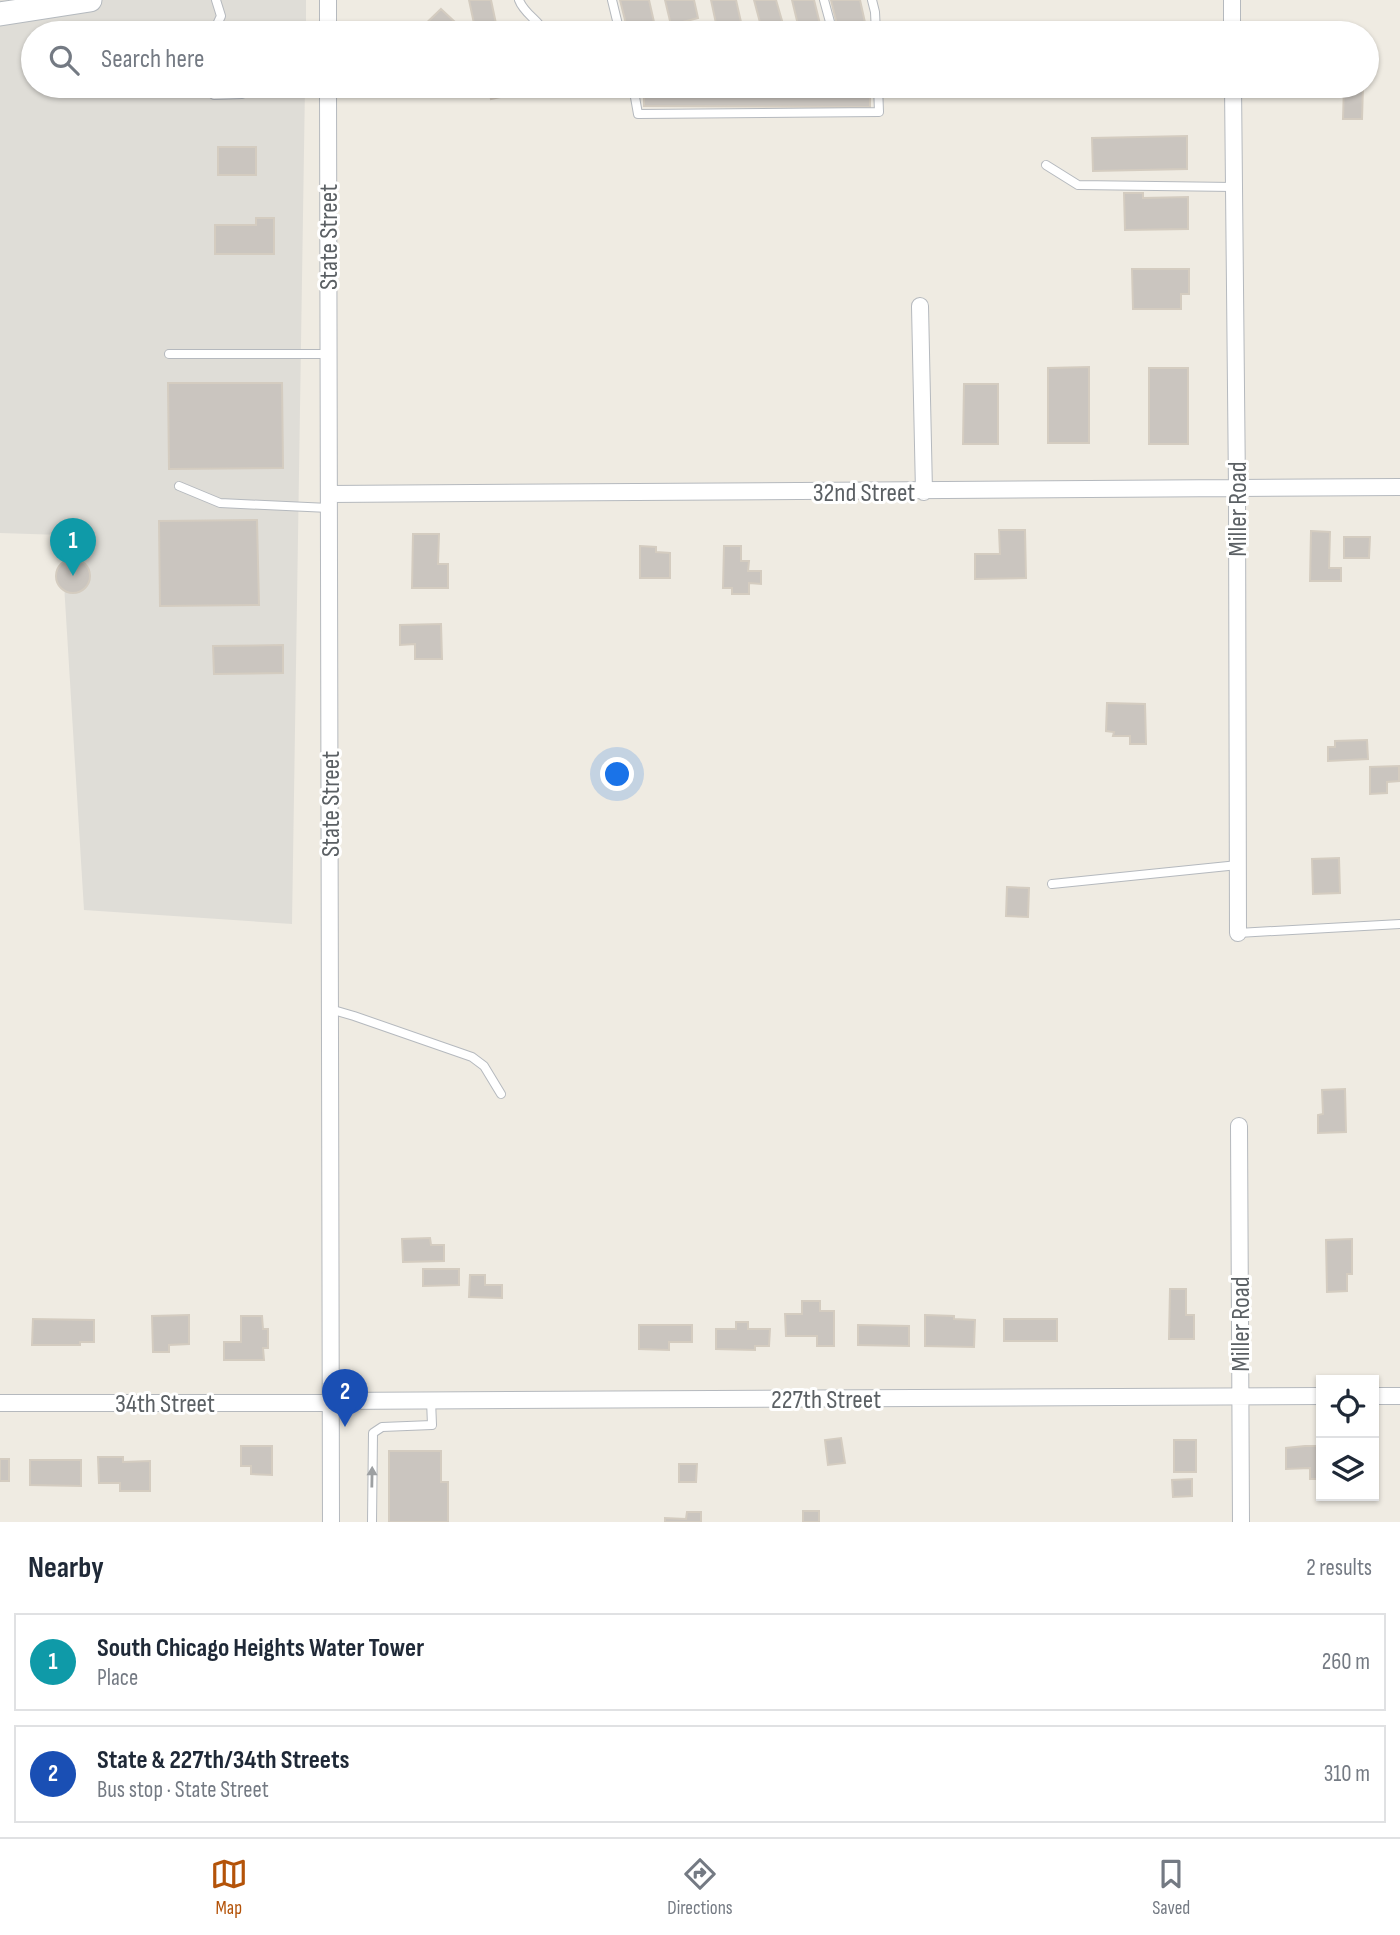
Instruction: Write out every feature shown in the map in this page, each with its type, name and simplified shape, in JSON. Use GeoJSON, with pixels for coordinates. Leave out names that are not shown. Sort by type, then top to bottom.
{"type":"FeatureCollection","features":[{"type":"Feature","properties":{"kind":"main road"},"geometry":{"type":"LineString","coordinates":[[0,14],[90,0]]}},
{"type":"Feature","properties":{"kind":"street"},"geometry":{"type":"LineString","coordinates":[[328,0],[328,21]]}},
{"type":"Feature","properties":{"kind":"street"},"geometry":{"type":"LineString","coordinates":[[1232,0],[1232,21]]}},
{"type":"Feature","properties":{"kind":"street","name":"State Street"},"geometry":{"type":"LineString","coordinates":[[328,98],[331,1522]]}},
{"type":"Feature","properties":{"kind":"street","name":"Miller Road"},"geometry":{"type":"LineString","coordinates":[[1233,98],[1238,933]]}},
{"type":"Feature","properties":{"kind":"street"},"geometry":{"type":"LineString","coordinates":[[920,306],[923,492]]}},
{"type":"Feature","properties":{"kind":"street","name":"32nd Street"},"geometry":{"type":"LineString","coordinates":[[329,501],[1400,488]]}},
{"type":"Feature","properties":{"kind":"street","name":"Miller Road"},"geometry":{"type":"LineString","coordinates":[[1239,1126],[1241,1522]]}},
{"type":"Feature","properties":{"kind":"street","name":"227th Street"},"geometry":{"type":"LineString","coordinates":[[331,1402],[1316,1396]]}},
{"type":"Feature","properties":{"kind":"street"},"geometry":{"type":"LineString","coordinates":[[1379,1396],[1400,1396]]}},
{"type":"Feature","properties":{"kind":"street","name":"34th Street"},"geometry":{"type":"LineString","coordinates":[[0,1403],[331,1402]]}},
{"type":"Feature","properties":{"kind":"lane"},"geometry":{"type":"LineString","coordinates":[[216,0],[221,16],[219,21]]}},
{"type":"Feature","properties":{"kind":"lane"},"geometry":{"type":"LineString","coordinates":[[519,0],[522,9],[535,21]]}},
{"type":"Feature","properties":{"kind":"lane"},"geometry":{"type":"LineString","coordinates":[[612,0],[617,21]]}},
{"type":"Feature","properties":{"kind":"lane"},"geometry":{"type":"LineString","coordinates":[[824,0],[830,21]]}},
{"type":"Feature","properties":{"kind":"lane"},"geometry":{"type":"LineString","coordinates":[[872,0],[875,21]]}},
{"type":"Feature","properties":{"kind":"lane"},"geometry":{"type":"LineString","coordinates":[[635,98],[638,114],[879,112],[878,98]]}},
{"type":"Feature","properties":{"kind":"lane"},"geometry":{"type":"LineString","coordinates":[[1046,165],[1078,185],[1234,187]]}},
{"type":"Feature","properties":{"kind":"lane"},"geometry":{"type":"LineString","coordinates":[[169,354],[328,355]]}},
{"type":"Feature","properties":{"kind":"lane"},"geometry":{"type":"LineString","coordinates":[[179,486],[219,503],[329,501]]}},
{"type":"Feature","properties":{"kind":"lane"},"geometry":{"type":"LineString","coordinates":[[1052,884],[1238,865]]}},
{"type":"Feature","properties":{"kind":"lane"},"geometry":{"type":"LineString","coordinates":[[1238,933],[1400,924]]}},
{"type":"Feature","properties":{"kind":"lane"},"geometry":{"type":"LineString","coordinates":[[330,1009],[472,1057],[484,1066],[501,1094]]}},
{"type":"Feature","properties":{"kind":"lane"},"geometry":{"type":"LineString","coordinates":[[372,1522],[373,1433],[382,1427],[432,1425],[431,1400]]}},
{"type":"Feature","properties":{"kind":"shaded area"},"geometry":{"type":"Polygon","coordinates":[[[0,0],[306,0],[306,21],[21,21],[21,98],[305,98],[292,924],[84,910],[61,535],[0,533],[0,0]]]}},
{"type":"Feature","properties":{"kind":"building"},"geometry":{"type":"Polygon","coordinates":[[[469,0],[491,0],[495,21],[473,21],[469,0]]]}},
{"type":"Feature","properties":{"kind":"building"},"geometry":{"type":"Polygon","coordinates":[[[620,0],[649,0],[654,21],[625,21],[620,0]]]}},
{"type":"Feature","properties":{"kind":"building"},"geometry":{"type":"Polygon","coordinates":[[[665,0],[694,0],[698,18],[670,21],[665,0]]]}},
{"type":"Feature","properties":{"kind":"building"},"geometry":{"type":"Polygon","coordinates":[[[711,0],[736,0],[741,21],[716,21],[711,0]]]}},
{"type":"Feature","properties":{"kind":"building"},"geometry":{"type":"Polygon","coordinates":[[[754,0],[776,0],[782,21],[760,21],[754,0]]]}},
{"type":"Feature","properties":{"kind":"building"},"geometry":{"type":"Polygon","coordinates":[[[792,0],[814,0],[819,21],[797,21],[792,0]]]}},
{"type":"Feature","properties":{"kind":"building"},"geometry":{"type":"Polygon","coordinates":[[[831,0],[860,0],[865,21],[836,21],[831,0]]]}},
{"type":"Feature","properties":{"kind":"building"},"geometry":{"type":"Polygon","coordinates":[[[441,9],[454,21],[428,21],[441,9]]]}},
{"type":"Feature","properties":{"kind":"building"},"geometry":{"type":"Polygon","coordinates":[[[644,98],[870,98],[870,107],[644,106],[644,98]]]}},
{"type":"Feature","properties":{"kind":"building"},"geometry":{"type":"Polygon","coordinates":[[[1344,98],[1363,98],[1362,119],[1343,119],[1344,98]]]}},
{"type":"Feature","properties":{"kind":"building"},"geometry":{"type":"Polygon","coordinates":[[[1187,136],[1187,169],[1093,171],[1092,138],[1187,136]]]}},
{"type":"Feature","properties":{"kind":"building"},"geometry":{"type":"Polygon","coordinates":[[[218,147],[256,147],[256,175],[218,175],[218,147]]]}},
{"type":"Feature","properties":{"kind":"building"},"geometry":{"type":"Polygon","coordinates":[[[1124,193],[1143,193],[1143,198],[1188,197],[1188,229],[1125,230],[1124,193]]]}},
{"type":"Feature","properties":{"kind":"building"},"geometry":{"type":"Polygon","coordinates":[[[256,218],[274,218],[274,254],[215,254],[215,225],[256,225],[256,218]]]}},
{"type":"Feature","properties":{"kind":"building"},"geometry":{"type":"Polygon","coordinates":[[[1132,269],[1189,269],[1189,294],[1181,294],[1181,309],[1133,309],[1132,269]]]}},
{"type":"Feature","properties":{"kind":"building"},"geometry":{"type":"Polygon","coordinates":[[[1089,367],[1089,443],[1048,443],[1048,368],[1089,367]]]}},
{"type":"Feature","properties":{"kind":"building"},"geometry":{"type":"Polygon","coordinates":[[[1149,368],[1188,368],[1188,444],[1149,444],[1149,368]]]}},
{"type":"Feature","properties":{"kind":"building"},"geometry":{"type":"Polygon","coordinates":[[[168,383],[282,383],[283,468],[169,469],[168,383]]]}},
{"type":"Feature","properties":{"kind":"building"},"geometry":{"type":"Polygon","coordinates":[[[964,384],[998,384],[998,444],[963,444],[964,384]]]}},
{"type":"Feature","properties":{"kind":"building"},"geometry":{"type":"Polygon","coordinates":[[[257,520],[259,605],[160,606],[159,521],[257,520]]]}},
{"type":"Feature","properties":{"kind":"building"},"geometry":{"type":"Polygon","coordinates":[[[999,530],[1025,530],[1026,578],[975,579],[975,554],[1000,554],[999,530]]]}},
{"type":"Feature","properties":{"kind":"building"},"geometry":{"type":"Polygon","coordinates":[[[1311,531],[1330,532],[1329,568],[1341,568],[1341,581],[1310,581],[1311,531]]]}},
{"type":"Feature","properties":{"kind":"building"},"geometry":{"type":"Polygon","coordinates":[[[413,534],[439,534],[438,564],[448,564],[448,588],[412,588],[413,534]]]}},
{"type":"Feature","properties":{"kind":"building"},"geometry":{"type":"Polygon","coordinates":[[[1344,537],[1370,537],[1369,558],[1344,558],[1344,537]]]}},
{"type":"Feature","properties":{"kind":"building"},"geometry":{"type":"Polygon","coordinates":[[[640,546],[656,547],[656,552],[670,553],[670,578],[640,578],[640,546]]]}},
{"type":"Feature","properties":{"kind":"building"},"geometry":{"type":"Polygon","coordinates":[[[724,546],[741,546],[741,561],[749,561],[748,571],[761,571],[761,584],[749,583],[749,594],[732,594],[732,588],[723,588],[724,546]]]}},
{"type":"Feature","properties":{"kind":"building"},"geometry":{"type":"Polygon","coordinates":[[[73,559],[85,564],[90,576],[85,588],[73,593],[61,588],[56,576],[61,564],[73,559]]]}},
{"type":"Feature","properties":{"kind":"building"},"geometry":{"type":"Polygon","coordinates":[[[441,624],[442,659],[415,659],[415,644],[400,645],[400,625],[441,624]]]}},
{"type":"Feature","properties":{"kind":"building"},"geometry":{"type":"Polygon","coordinates":[[[283,645],[283,673],[214,674],[213,646],[283,645]]]}},
{"type":"Feature","properties":{"kind":"building"},"geometry":{"type":"Polygon","coordinates":[[[1107,703],[1145,704],[1146,744],[1130,744],[1130,736],[1113,736],[1114,732],[1106,731],[1107,703]]]}},
{"type":"Feature","properties":{"kind":"building"},"geometry":{"type":"Polygon","coordinates":[[[1367,740],[1368,759],[1328,761],[1328,747],[1335,747],[1335,741],[1367,740]]]}},
{"type":"Feature","properties":{"kind":"building"},"geometry":{"type":"Polygon","coordinates":[[[1399,766],[1399,781],[1387,782],[1387,793],[1370,794],[1370,767],[1399,766]]]}},
{"type":"Feature","properties":{"kind":"building"},"geometry":{"type":"Polygon","coordinates":[[[1339,858],[1340,893],[1313,894],[1312,859],[1339,858]]]}},
{"type":"Feature","properties":{"kind":"building"},"geometry":{"type":"Polygon","coordinates":[[[1007,887],[1029,888],[1028,917],[1006,916],[1007,887]]]}},
{"type":"Feature","properties":{"kind":"building"},"geometry":{"type":"Polygon","coordinates":[[[1345,1089],[1346,1132],[1318,1133],[1318,1115],[1323,1114],[1322,1090],[1345,1089]]]}},
{"type":"Feature","properties":{"kind":"building"},"geometry":{"type":"Polygon","coordinates":[[[430,1238],[431,1245],[444,1245],[444,1261],[403,1262],[402,1239],[430,1238]]]}},
{"type":"Feature","properties":{"kind":"building"},"geometry":{"type":"Polygon","coordinates":[[[1352,1239],[1352,1274],[1347,1274],[1347,1291],[1327,1292],[1326,1240],[1352,1239]]]}},
{"type":"Feature","properties":{"kind":"building"},"geometry":{"type":"Polygon","coordinates":[[[423,1269],[459,1269],[459,1285],[423,1286],[423,1269]]]}},
{"type":"Feature","properties":{"kind":"building"},"geometry":{"type":"Polygon","coordinates":[[[470,1275],[485,1275],[485,1285],[502,1285],[502,1298],[469,1297],[470,1275]]]}},
{"type":"Feature","properties":{"kind":"building"},"geometry":{"type":"Polygon","coordinates":[[[1170,1289],[1186,1289],[1186,1315],[1194,1315],[1194,1339],[1169,1339],[1170,1289]]]}},
{"type":"Feature","properties":{"kind":"building"},"geometry":{"type":"Polygon","coordinates":[[[802,1301],[820,1301],[820,1311],[834,1311],[834,1346],[817,1346],[817,1336],[786,1336],[785,1314],[802,1314],[802,1301]]]}},
{"type":"Feature","properties":{"kind":"building"},"geometry":{"type":"Polygon","coordinates":[[[189,1315],[189,1344],[169,1345],[169,1352],[153,1352],[152,1316],[189,1315]]]}},
{"type":"Feature","properties":{"kind":"building"},"geometry":{"type":"Polygon","coordinates":[[[925,1315],[975,1320],[974,1347],[925,1346],[925,1315]]]}},
{"type":"Feature","properties":{"kind":"building"},"geometry":{"type":"Polygon","coordinates":[[[241,1316],[262,1316],[263,1329],[268,1329],[268,1348],[263,1348],[264,1360],[224,1360],[224,1342],[241,1342],[241,1316]]]}},
{"type":"Feature","properties":{"kind":"building"},"geometry":{"type":"Polygon","coordinates":[[[33,1319],[94,1320],[94,1342],[80,1342],[80,1345],[32,1345],[33,1319]]]}},
{"type":"Feature","properties":{"kind":"building"},"geometry":{"type":"Polygon","coordinates":[[[1004,1319],[1057,1319],[1057,1341],[1004,1341],[1004,1319]]]}},
{"type":"Feature","properties":{"kind":"building"},"geometry":{"type":"Polygon","coordinates":[[[736,1322],[748,1322],[748,1329],[770,1329],[769,1346],[755,1346],[755,1350],[716,1349],[716,1329],[736,1329],[736,1322]]]}},
{"type":"Feature","properties":{"kind":"building"},"geometry":{"type":"Polygon","coordinates":[[[639,1325],[692,1325],[692,1342],[669,1342],[669,1350],[639,1349],[639,1325]]]}},
{"type":"Feature","properties":{"kind":"building"},"geometry":{"type":"Polygon","coordinates":[[[858,1325],[909,1326],[909,1346],[858,1345],[858,1325]]]}},
{"type":"Feature","properties":{"kind":"building"},"geometry":{"type":"Polygon","coordinates":[[[841,1438],[845,1463],[828,1465],[825,1440],[841,1438]]]}},
{"type":"Feature","properties":{"kind":"building"},"geometry":{"type":"Polygon","coordinates":[[[1174,1440],[1196,1440],[1196,1472],[1174,1472],[1174,1440]]]}},
{"type":"Feature","properties":{"kind":"building"},"geometry":{"type":"Polygon","coordinates":[[[241,1446],[272,1446],[272,1475],[251,1474],[251,1466],[241,1466],[241,1446]]]}},
{"type":"Feature","properties":{"kind":"building"},"geometry":{"type":"Polygon","coordinates":[[[1316,1446],[1316,1479],[1310,1479],[1310,1468],[1286,1469],[1286,1448],[1316,1446]]]}},
{"type":"Feature","properties":{"kind":"building"},"geometry":{"type":"Polygon","coordinates":[[[389,1451],[441,1451],[441,1482],[448,1482],[448,1522],[389,1522],[389,1451]]]}},
{"type":"Feature","properties":{"kind":"building"},"geometry":{"type":"Polygon","coordinates":[[[98,1457],[123,1457],[123,1462],[150,1461],[150,1491],[120,1491],[120,1483],[99,1483],[98,1457]]]}},
{"type":"Feature","properties":{"kind":"building"},"geometry":{"type":"Polygon","coordinates":[[[0,1459],[9,1459],[9,1481],[0,1481],[0,1459]]]}},
{"type":"Feature","properties":{"kind":"building"},"geometry":{"type":"Polygon","coordinates":[[[30,1460],[81,1460],[81,1486],[30,1485],[30,1460]]]}},
{"type":"Feature","properties":{"kind":"building"},"geometry":{"type":"Polygon","coordinates":[[[679,1464],[697,1464],[696,1482],[679,1482],[679,1464]]]}},
{"type":"Feature","properties":{"kind":"building"},"geometry":{"type":"Polygon","coordinates":[[[1192,1479],[1192,1496],[1173,1497],[1172,1480],[1192,1479]]]}},
{"type":"Feature","properties":{"kind":"building"},"geometry":{"type":"Polygon","coordinates":[[[803,1511],[819,1511],[819,1522],[803,1522],[803,1511]]]}},
{"type":"Feature","properties":{"kind":"building"},"geometry":{"type":"Polygon","coordinates":[[[687,1512],[701,1512],[701,1522],[665,1522],[665,1518],[686,1519],[687,1512]]]}},
{"type":"Feature","properties":{"kind":"place","name":"South Chicago Heights Water Tower"},"geometry":{"type":"Point","coordinates":[73,576]}},
{"type":"Feature","properties":{"kind":"place","name":"State & 227th/34th Streets"},"geometry":{"type":"Point","coordinates":[345,1427]}}]}
